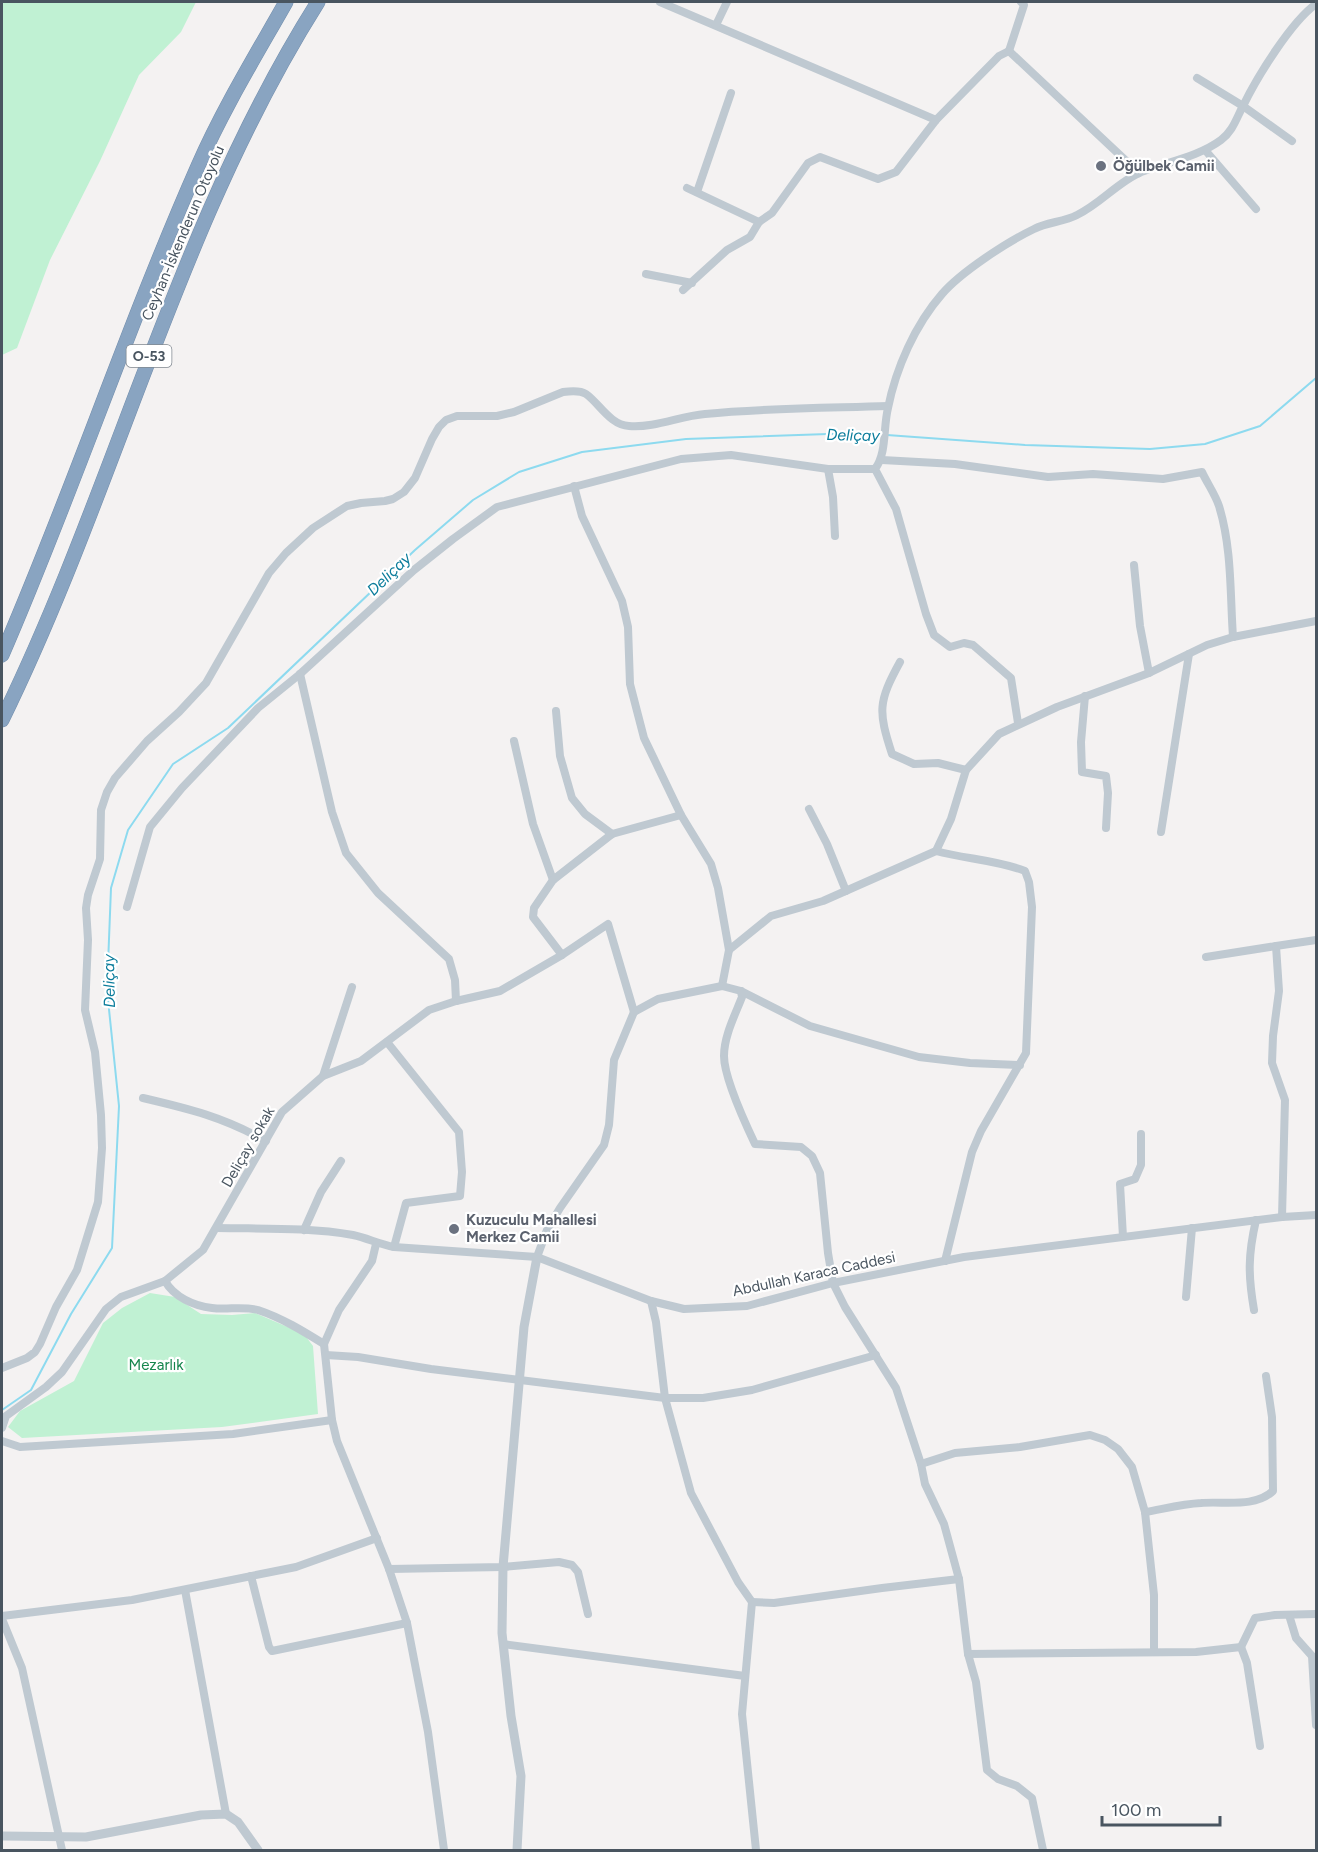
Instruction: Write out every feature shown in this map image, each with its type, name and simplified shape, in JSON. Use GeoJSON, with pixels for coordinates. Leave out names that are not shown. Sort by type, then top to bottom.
{"type":"FeatureCollection","features":[{"type":"Feature","properties":{"kind":"highway","name":"Ceyhan-İskenderun Otoyolu"},"geometry":{"type":"LineString","coordinates":[[2,655],[30,590],[124,344],[199,164],[246,72],[286,2]]}},
{"type":"Feature","properties":{"kind":"highway","name":"Ceyhan-İskenderun Otoyolu"},"geometry":{"type":"LineString","coordinates":[[2,720],[55,600],[150,354],[223,175],[270,85],[318,2]]}},
{"type":"Feature","properties":{"kind":"street"},"geometry":{"type":"LineString","coordinates":[[660,2],[936,120]]}},
{"type":"Feature","properties":{"kind":"street"},"geometry":{"type":"LineString","coordinates":[[716,25],[727,2]]}},
{"type":"Feature","properties":{"kind":"street"},"geometry":{"type":"LineString","coordinates":[[683,290],[728,250],[750,237],[759,222],[772,213],[808,163],[820,157],[878,179],[896,172],[936,120],[999,56],[1009,51],[1024,5],[1021,2]]}},
{"type":"Feature","properties":{"kind":"street"},"geometry":{"type":"LineString","coordinates":[[875,469],[882,460],[888,406],[906,352],[941,295],[959,276],[1035,228],[1077,215],[1139,173],[1205,150],[1223,139],[1234,125],[1278,48],[1302,17],[1317,4]]}},
{"type":"Feature","properties":{"kind":"street"},"geometry":{"type":"LineString","coordinates":[[1009,51],[1139,173]]}},
{"type":"Feature","properties":{"kind":"street"},"geometry":{"type":"LineString","coordinates":[[1197,78],[1243,106],[1292,141]]}},
{"type":"Feature","properties":{"kind":"street"},"geometry":{"type":"LineString","coordinates":[[697,192],[731,93]]}},
{"type":"Feature","properties":{"kind":"street"},"geometry":{"type":"LineString","coordinates":[[1205,150],[1256,209]]}},
{"type":"Feature","properties":{"kind":"street"},"geometry":{"type":"LineString","coordinates":[[687,188],[759,222]]}},
{"type":"Feature","properties":{"kind":"street"},"geometry":{"type":"LineString","coordinates":[[646,274],[692,283]]}},
{"type":"Feature","properties":{"kind":"street"},"geometry":{"type":"LineString","coordinates":[[2,1368],[27,1358],[40,1344],[56,1306],[77,1270],[98,1202],[102,1148],[95,1052],[85,1010],[88,940],[86,909],[88,895],[100,859],[103,801],[115,778],[147,741],[206,683],[269,573],[286,553],[313,528],[347,506],[385,501],[404,492],[415,478],[439,427],[446,420],[457,416],[497,416],[571,391],[586,394],[605,413],[628,426],[703,414],[888,406]]}},
{"type":"Feature","properties":{"kind":"street"},"geometry":{"type":"LineString","coordinates":[[127,907],[150,827],[182,788],[258,708],[300,674],[414,570],[497,507],[681,459],[731,455],[828,469],[875,469]]}},
{"type":"Feature","properties":{"kind":"street"},"geometry":{"type":"LineString","coordinates":[[882,460],[955,464],[1048,477],[1093,474],[1164,479],[1202,472],[1218,504],[1223,524],[1228,559],[1233,637]]}},
{"type":"Feature","properties":{"kind":"street"},"geometry":{"type":"LineString","coordinates":[[828,469],[833,497],[835,536]]}},
{"type":"Feature","properties":{"kind":"street"},"geometry":{"type":"LineString","coordinates":[[875,469],[896,509],[934,635],[950,647],[964,642],[973,645],[1011,678],[1018,723]]}},
{"type":"Feature","properties":{"kind":"street"},"geometry":{"type":"LineString","coordinates":[[574,486],[582,516],[622,602],[628,627],[630,684],[644,738],[681,815],[711,864],[718,888],[729,950],[722,986]]}},
{"type":"Feature","properties":{"kind":"street"},"geometry":{"type":"LineString","coordinates":[[1134,566],[1140,626],[1149,673]]}},
{"type":"Feature","properties":{"kind":"street"},"geometry":{"type":"LineString","coordinates":[[936,851],[951,819],[966,770],[999,734],[1018,723],[1149,673],[1207,645],[1233,637],[1317,621]]}},
{"type":"Feature","properties":{"kind":"street"},"geometry":{"type":"LineString","coordinates":[[1161,832],[1189,654]]}},
{"type":"Feature","properties":{"kind":"street"},"geometry":{"type":"LineString","coordinates":[[900,662],[891,679],[881,713],[892,754],[914,764],[938,763],[966,770]]}},
{"type":"Feature","properties":{"kind":"street"},"geometry":{"type":"LineString","coordinates":[[300,674],[332,812],[346,853],[378,893],[449,959],[455,980],[456,1001]]}},
{"type":"Feature","properties":{"kind":"street"},"geometry":{"type":"LineString","coordinates":[[1085,696],[1081,742],[1082,772],[1106,776],[1108,793],[1106,828]]}},
{"type":"Feature","properties":{"kind":"street"},"geometry":{"type":"LineString","coordinates":[[556,711],[560,756],[573,798],[585,814],[612,834]]}},
{"type":"Feature","properties":{"kind":"street"},"geometry":{"type":"LineString","coordinates":[[514,741],[533,824],[553,880]]}},
{"type":"Feature","properties":{"kind":"street"},"geometry":{"type":"LineString","coordinates":[[809,808],[846,891]]}},
{"type":"Feature","properties":{"kind":"street"},"geometry":{"type":"LineString","coordinates":[[562,955],[533,917],[534,908],[553,880],[612,834],[681,815]]}},
{"type":"Feature","properties":{"kind":"street"},"geometry":{"type":"LineString","coordinates":[[729,950],[771,916],[823,901],[936,851],[962,858],[1011,865],[1025,871],[1029,882],[1032,907],[1026,1053],[981,1131],[972,1152],[945,1261]]}},
{"type":"Feature","properties":{"kind":"street","name":"Deliçay sokak"},"geometry":{"type":"LineString","coordinates":[[2,1428],[6,1416],[46,1387],[62,1372],[106,1309],[121,1298],[165,1281],[203,1250],[282,1112],[323,1076],[361,1061],[429,1010],[500,991],[562,955],[608,924],[634,1012]]}},
{"type":"Feature","properties":{"kind":"street"},"geometry":{"type":"LineString","coordinates":[[1206,957],[1317,940]]}},
{"type":"Feature","properties":{"kind":"street"},"geometry":{"type":"LineString","coordinates":[[1276,946],[1279,991],[1272,1063],[1285,1100],[1282,1217]]}},
{"type":"Feature","properties":{"kind":"street"},"geometry":{"type":"LineString","coordinates":[[517,1851],[521,1776],[511,1716],[503,1644],[503,1567],[524,1327],[537,1257],[547,1230],[604,1145],[609,1125],[614,1060],[634,1012],[658,999],[722,986],[741,991],[810,1026],[908,1054],[970,1063],[1020,1065]]}},
{"type":"Feature","properties":{"kind":"street"},"geometry":{"type":"LineString","coordinates":[[323,1076],[352,987]]}},
{"type":"Feature","properties":{"kind":"street"},"geometry":{"type":"LineString","coordinates":[[741,991],[742,997],[724,1056],[730,1080],[755,1144],[801,1147],[812,1156],[820,1173],[833,1283],[845,1307],[896,1388],[921,1464],[925,1484],[944,1524],[959,1579],[968,1654],[976,1682],[987,1770],[998,1779],[1017,1786],[1032,1798],[1043,1851]]}},
{"type":"Feature","properties":{"kind":"street"},"geometry":{"type":"LineString","coordinates":[[387,1042],[459,1132],[462,1172],[460,1197],[406,1203],[394,1247]]}},
{"type":"Feature","properties":{"kind":"street"},"geometry":{"type":"LineString","coordinates":[[143,1098],[196,1110],[240,1126],[266,1141]]}},
{"type":"Feature","properties":{"kind":"street"},"geometry":{"type":"LineString","coordinates":[[1123,1237],[1120,1184],[1135,1179],[1141,1165],[1141,1134]]}},
{"type":"Feature","properties":{"kind":"street"},"geometry":{"type":"LineString","coordinates":[[304,1230],[321,1192],[341,1161]]}},
{"type":"Feature","properties":{"kind":"street","name":"Abdullah Karaca Caddesi"},"geometry":{"type":"LineString","coordinates":[[217,1228],[304,1230],[355,1236],[376,1244],[394,1247],[537,1257],[651,1301],[684,1309],[747,1306],[833,1283],[945,1261],[1256,1220],[1317,1215]]}},
{"type":"Feature","properties":{"kind":"street"},"geometry":{"type":"LineString","coordinates":[[1254,1310],[1248,1279],[1250,1247],[1256,1220]]}},
{"type":"Feature","properties":{"kind":"street"},"geometry":{"type":"LineString","coordinates":[[1186,1297],[1192,1228]]}},
{"type":"Feature","properties":{"kind":"street"},"geometry":{"type":"LineString","coordinates":[[376,1244],[372,1261],[339,1310],[324,1344],[332,1420],[337,1441],[389,1569],[407,1623],[428,1732],[444,1851]]}},
{"type":"Feature","properties":{"kind":"street"},"geometry":{"type":"LineString","coordinates":[[165,1281],[174,1294],[197,1304],[211,1308],[256,1310],[288,1323],[324,1344]]}},
{"type":"Feature","properties":{"kind":"street"},"geometry":{"type":"LineString","coordinates":[[651,1301],[656,1322],[665,1398],[692,1493],[738,1582],[752,1602],[742,1713],[756,1851]]}},
{"type":"Feature","properties":{"kind":"street"},"geometry":{"type":"LineString","coordinates":[[326,1355],[357,1357],[431,1369],[665,1398],[703,1398],[752,1390],[876,1355]]}},
{"type":"Feature","properties":{"kind":"street"},"geometry":{"type":"LineString","coordinates":[[1145,1512],[1200,1503],[1264,1499],[1273,1491],[1272,1417],[1266,1376]]}},
{"type":"Feature","properties":{"kind":"street"},"geometry":{"type":"LineString","coordinates":[[2,1441],[20,1447],[233,1434],[332,1420]]}},
{"type":"Feature","properties":{"kind":"street"},"geometry":{"type":"LineString","coordinates":[[921,1464],[955,1453],[1020,1447],[1090,1435],[1105,1440],[1118,1449],[1131,1467],[1145,1512],[1154,1596],[1154,1652]]}},
{"type":"Feature","properties":{"kind":"street"},"geometry":{"type":"LineString","coordinates":[[62,1851],[22,1668],[2,1617],[132,1600],[296,1567],[377,1539]]}},
{"type":"Feature","properties":{"kind":"street"},"geometry":{"type":"LineString","coordinates":[[389,1569],[503,1567],[559,1562],[572,1565],[578,1572],[588,1614]]}},
{"type":"Feature","properties":{"kind":"street"},"geometry":{"type":"LineString","coordinates":[[251,1576],[269,1647],[272,1651],[407,1623]]}},
{"type":"Feature","properties":{"kind":"street"},"geometry":{"type":"LineString","coordinates":[[752,1602],[774,1603],[882,1587],[959,1579]]}},
{"type":"Feature","properties":{"kind":"street"},"geometry":{"type":"LineString","coordinates":[[185,1590],[226,1814]]}},
{"type":"Feature","properties":{"kind":"street"},"geometry":{"type":"LineString","coordinates":[[1260,1746],[1247,1663],[1241,1647],[1255,1618],[1317,1614]]}},
{"type":"Feature","properties":{"kind":"street"},"geometry":{"type":"LineString","coordinates":[[1289,1615],[1296,1638],[1312,1656],[1317,1725]]}},
{"type":"Feature","properties":{"kind":"street"},"geometry":{"type":"LineString","coordinates":[[503,1644],[745,1676]]}},
{"type":"Feature","properties":{"kind":"street"},"geometry":{"type":"LineString","coordinates":[[968,1654],[1196,1652],[1241,1647]]}},
{"type":"Feature","properties":{"kind":"street"},"geometry":{"type":"LineString","coordinates":[[2,1836],[86,1837],[201,1815],[226,1814],[238,1822],[258,1851]]}},
{"type":"Feature","properties":{"kind":"green space"},"geometry":{"type":"Polygon","coordinates":[[[2,2],[196,2],[181,32],[139,75],[100,161],[50,260],[17,348],[2,355],[2,2]]]}},
{"type":"Feature","properties":{"kind":"green space","name":"Mezarlık"},"geometry":{"type":"Polygon","coordinates":[[[150,1293],[175,1297],[201,1314],[255,1313],[304,1334],[313,1346],[318,1414],[222,1427],[22,1438],[8,1427],[20,1411],[74,1381],[103,1323],[122,1308],[150,1293]]]}},
{"type":"Feature","properties":{"kind":"waterway","name":"Deliçay"},"geometry":{"type":"LineString","coordinates":[[887,435],[1025,445],[1150,449],[1205,444],[1260,426],[1316,378]]}},
{"type":"Feature","properties":{"kind":"waterway","name":"Deliçay"},"geometry":{"type":"LineString","coordinates":[[2,1410],[31,1390],[71,1314],[112,1248],[119,1106],[107,990],[111,888],[128,830],[173,764],[228,728],[415,550],[473,500],[519,472],[582,452],[686,439],[857,433],[881,435]]}},
{"type":"Feature","properties":{"kind":"place","name":"Öğülbek Camii"},"geometry":{"type":"Point","coordinates":[1101,166]}},
{"type":"Feature","properties":{"kind":"place","name":"Kuzuculu Mahallesi Merkez Camii"},"geometry":{"type":"Point","coordinates":[454,1229]}}]}
